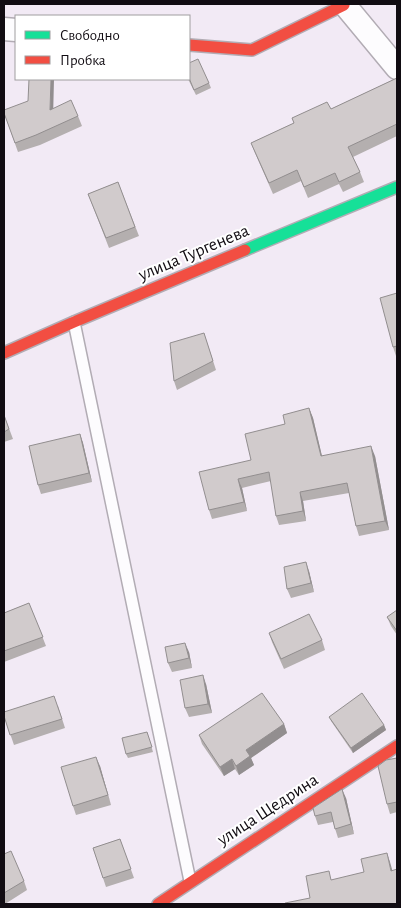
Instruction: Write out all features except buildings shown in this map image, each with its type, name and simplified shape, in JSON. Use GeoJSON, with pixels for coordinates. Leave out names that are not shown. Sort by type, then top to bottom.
{"type":"FeatureCollection","features":[{"type":"Feature","properties":{"kind":"street"},"geometry":{"type":"LineString","coordinates":[[190,45],[252,50],[344,4],[397,68]]}},
{"type":"Feature","properties":{"kind":"street","name":"улица Тургенева"},"geometry":{"type":"LineString","coordinates":[[4,353],[397,187]]}},
{"type":"Feature","properties":{"kind":"street","name":"улица Щедрина"},"geometry":{"type":"LineString","coordinates":[[158,904],[397,746]]}},
{"type":"Feature","properties":{"kind":"lane"},"geometry":{"type":"LineString","coordinates":[[74,322],[190,882]]}},
{"type":"Feature","properties":{"kind":"traffic: fast"},"geometry":{"type":"LineString","coordinates":[[245,250],[397,187]]}},
{"type":"Feature","properties":{"kind":"traffic: jam"},"geometry":{"type":"LineString","coordinates":[[190,45],[252,50],[344,5]]}},
{"type":"Feature","properties":{"kind":"traffic: jam"},"geometry":{"type":"LineString","coordinates":[[4,353],[245,250]]}},
{"type":"Feature","properties":{"kind":"traffic: jam"},"geometry":{"type":"LineString","coordinates":[[158,904],[397,746]]}}]}
